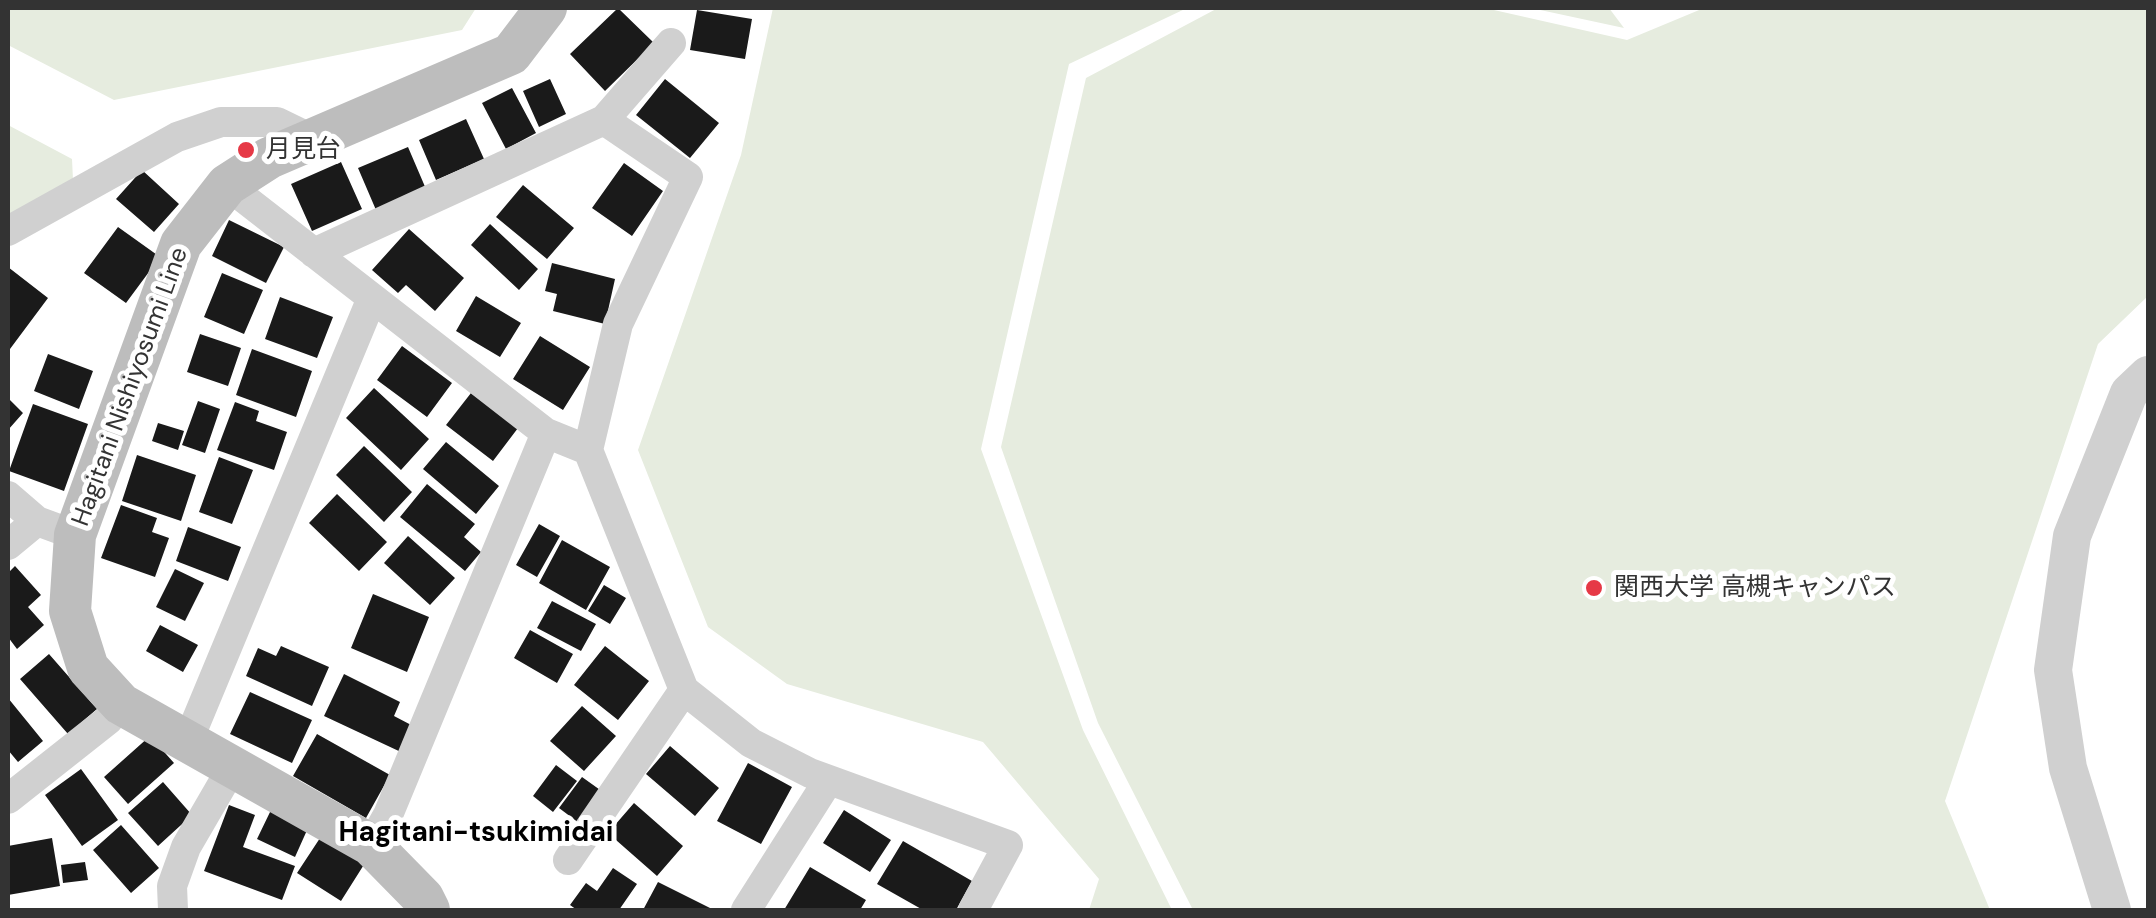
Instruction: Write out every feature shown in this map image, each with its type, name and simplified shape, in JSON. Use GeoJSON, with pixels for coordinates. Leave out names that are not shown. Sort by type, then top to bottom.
{"type":"FeatureCollection","features":[{"type":"Feature","properties":{"kind":"main road","name":"Hagitani Nishiyosumi Line"},"geometry":{"type":"LineString","coordinates":[[428,910],[423,898],[371,845],[121,704],[88,668],[70,611],[56,528],[182,244],[228,185],[269,158],[510,54],[546,8]]}},
{"type":"Feature","properties":{"kind":"street"},"geometry":{"type":"LineString","coordinates":[[314,253],[604,120],[671,43]]}},
{"type":"Feature","properties":{"kind":"street"},"geometry":{"type":"LineString","coordinates":[[604,120],[688,177],[618,324],[588,450],[684,690],[750,743],[828,781],[1008,845],[973,910]]}},
{"type":"Feature","properties":{"kind":"street"},"geometry":{"type":"LineString","coordinates":[[8,231],[177,137],[221,122],[278,122],[312,140]]}},
{"type":"Feature","properties":{"kind":"street"},"geometry":{"type":"LineString","coordinates":[[228,185],[546,432],[588,450]]}},
{"type":"Feature","properties":{"kind":"street"},"geometry":{"type":"LineString","coordinates":[[188,741],[372,298]]}},
{"type":"Feature","properties":{"kind":"street"},"geometry":{"type":"LineString","coordinates":[[2112,910],[2068,768],[2053,670],[2072,536],[2129,393],[2148,375]]}},
{"type":"Feature","properties":{"kind":"street"},"geometry":{"type":"LineString","coordinates":[[371,845],[388,815],[546,432]]}},
{"type":"Feature","properties":{"kind":"street"},"geometry":{"type":"LineString","coordinates":[[8,496],[56,528]]}},
{"type":"Feature","properties":{"kind":"street"},"geometry":{"type":"LineString","coordinates":[[8,546],[56,528]]}},
{"type":"Feature","properties":{"kind":"street"},"geometry":{"type":"LineString","coordinates":[[568,860],[684,690]]}},
{"type":"Feature","properties":{"kind":"street"},"geometry":{"type":"LineString","coordinates":[[8,799],[108,720],[121,704]]}},
{"type":"Feature","properties":{"kind":"street"},"geometry":{"type":"LineString","coordinates":[[173,910],[172,886],[186,847],[233,766]]}},
{"type":"Feature","properties":{"kind":"street"},"geometry":{"type":"LineString","coordinates":[[746,910],[828,781]]}},
{"type":"Feature","properties":{"kind":"shaded area"},"geometry":{"type":"Polygon","coordinates":[[[8,8],[476,8],[462,30],[114,100],[8,45],[8,8]]]}},
{"type":"Feature","properties":{"kind":"shaded area"},"geometry":{"type":"Polygon","coordinates":[[[773,8],[1187,8],[1069,64],[981,449],[1083,730],[1172,910],[1089,910],[1099,879],[983,742],[787,684],[708,627],[638,450],[741,155],[773,8]]]}},
{"type":"Feature","properties":{"kind":"shaded area","name":"関西大学 高槻キャンパス"},"geometry":{"type":"Polygon","coordinates":[[[1218,8],[1485,8],[1627,40],[1704,8],[2148,8],[2148,296],[2098,344],[1945,801],[1990,910],[1193,910],[1098,723],[1001,447],[1086,78],[1218,8]]]}},
{"type":"Feature","properties":{"kind":"shaded area"},"geometry":{"type":"Polygon","coordinates":[[[1531,8],[1609,8],[1624,28],[1531,8]]]}},
{"type":"Feature","properties":{"kind":"shaded area"},"geometry":{"type":"Polygon","coordinates":[[[8,125],[72,159],[73,180],[8,215],[8,125]]]}},
{"type":"Feature","properties":{"kind":"building"},"geometry":{"type":"Polygon","coordinates":[[[618,8],[654,43],[605,91],[570,54],[618,8]]]}},
{"type":"Feature","properties":{"kind":"building"},"geometry":{"type":"Polygon","coordinates":[[[697,10],[752,19],[745,59],[690,50],[697,10]]]}},
{"type":"Feature","properties":{"kind":"building"},"geometry":{"type":"Polygon","coordinates":[[[550,79],[566,114],[539,127],[523,91],[550,79]]]}},
{"type":"Feature","properties":{"kind":"building"},"geometry":{"type":"Polygon","coordinates":[[[665,79],[719,123],[690,158],[636,115],[665,79]]]}},
{"type":"Feature","properties":{"kind":"building"},"geometry":{"type":"Polygon","coordinates":[[[512,88],[536,133],[506,149],[482,103],[512,88]]]}},
{"type":"Feature","properties":{"kind":"building"},"geometry":{"type":"Polygon","coordinates":[[[466,119],[484,159],[436,180],[419,140],[466,119]]]}},
{"type":"Feature","properties":{"kind":"building"},"geometry":{"type":"Polygon","coordinates":[[[408,147],[426,189],[376,210],[358,168],[408,147]]]}},
{"type":"Feature","properties":{"kind":"building"},"geometry":{"type":"Polygon","coordinates":[[[341,162],[362,209],[312,231],[291,184],[341,162]]]}},
{"type":"Feature","properties":{"kind":"building"},"geometry":{"type":"Polygon","coordinates":[[[624,163],[663,191],[632,236],[592,208],[624,163]]]}},
{"type":"Feature","properties":{"kind":"building"},"geometry":{"type":"Polygon","coordinates":[[[142,170],[179,204],[154,232],[116,199],[142,170]]]}},
{"type":"Feature","properties":{"kind":"building"},"geometry":{"type":"Polygon","coordinates":[[[523,185],[574,228],[547,259],[496,217],[523,185]]]}},
{"type":"Feature","properties":{"kind":"building"},"geometry":{"type":"Polygon","coordinates":[[[229,220],[284,247],[266,283],[212,256],[229,220]]]}},
{"type":"Feature","properties":{"kind":"building"},"geometry":{"type":"Polygon","coordinates":[[[490,224],[538,269],[519,290],[471,245],[490,224]]]}},
{"type":"Feature","properties":{"kind":"building"},"geometry":{"type":"Polygon","coordinates":[[[118,227],[160,257],[126,303],[84,273],[118,227]]]}},
{"type":"Feature","properties":{"kind":"building"},"geometry":{"type":"Polygon","coordinates":[[[409,229],[464,278],[435,311],[406,285],[398,293],[372,270],[409,229]]]}},
{"type":"Feature","properties":{"kind":"building"},"geometry":{"type":"Polygon","coordinates":[[[552,263],[615,279],[605,324],[553,311],[557,294],[545,291],[552,263]]]}},
{"type":"Feature","properties":{"kind":"building"},"geometry":{"type":"Polygon","coordinates":[[[8,267],[48,298],[10,349],[8,347],[8,267]]]}},
{"type":"Feature","properties":{"kind":"building"},"geometry":{"type":"Polygon","coordinates":[[[222,273],[263,290],[244,334],[204,317],[222,273]]]}},
{"type":"Feature","properties":{"kind":"building"},"geometry":{"type":"Polygon","coordinates":[[[476,296],[521,323],[500,357],[456,331],[476,296]]]}},
{"type":"Feature","properties":{"kind":"building"},"geometry":{"type":"Polygon","coordinates":[[[280,297],[333,317],[317,358],[265,339],[280,297]]]}},
{"type":"Feature","properties":{"kind":"building"},"geometry":{"type":"Polygon","coordinates":[[[200,334],[241,348],[228,386],[187,372],[200,334]]]}},
{"type":"Feature","properties":{"kind":"building"},"geometry":{"type":"Polygon","coordinates":[[[540,336],[590,367],[563,410],[513,379],[540,336]]]}},
{"type":"Feature","properties":{"kind":"building"},"geometry":{"type":"Polygon","coordinates":[[[402,346],[452,383],[427,417],[377,380],[402,346]]]}},
{"type":"Feature","properties":{"kind":"building"},"geometry":{"type":"Polygon","coordinates":[[[252,349],[312,371],[296,417],[236,395],[252,349]]]}},
{"type":"Feature","properties":{"kind":"building"},"geometry":{"type":"Polygon","coordinates":[[[48,354],[93,371],[79,409],[34,391],[48,354]]]}},
{"type":"Feature","properties":{"kind":"building"},"geometry":{"type":"Polygon","coordinates":[[[374,388],[429,439],[401,470],[346,418],[374,388]]]}},
{"type":"Feature","properties":{"kind":"building"},"geometry":{"type":"Polygon","coordinates":[[[471,393],[518,428],[493,461],[446,425],[471,393]]]}},
{"type":"Feature","properties":{"kind":"building"},"geometry":{"type":"Polygon","coordinates":[[[8,398],[23,413],[8,430],[8,398]]]}},
{"type":"Feature","properties":{"kind":"building"},"geometry":{"type":"Polygon","coordinates":[[[198,401],[220,409],[205,453],[182,445],[198,401]]]}},
{"type":"Feature","properties":{"kind":"building"},"geometry":{"type":"Polygon","coordinates":[[[235,402],[259,411],[256,421],[287,432],[274,470],[217,450],[235,402]]]}},
{"type":"Feature","properties":{"kind":"building"},"geometry":{"type":"Polygon","coordinates":[[[33,404],[88,424],[64,491],[9,471],[33,404]]]}},
{"type":"Feature","properties":{"kind":"building"},"geometry":{"type":"Polygon","coordinates":[[[158,423],[184,431],[178,450],[152,441],[158,423]]]}},
{"type":"Feature","properties":{"kind":"building"},"geometry":{"type":"Polygon","coordinates":[[[446,442],[499,486],[476,514],[423,469],[446,442]]]}},
{"type":"Feature","properties":{"kind":"building"},"geometry":{"type":"Polygon","coordinates":[[[364,446],[412,492],[384,522],[336,475],[364,446]]]}},
{"type":"Feature","properties":{"kind":"building"},"geometry":{"type":"Polygon","coordinates":[[[137,455],[196,475],[181,521],[122,501],[137,455]]]}},
{"type":"Feature","properties":{"kind":"building"},"geometry":{"type":"Polygon","coordinates":[[[219,457],[253,470],[232,524],[199,512],[219,457]]]}},
{"type":"Feature","properties":{"kind":"building"},"geometry":{"type":"Polygon","coordinates":[[[427,484],[475,524],[464,537],[481,552],[465,571],[400,517],[427,484]]]}},
{"type":"Feature","properties":{"kind":"building"},"geometry":{"type":"Polygon","coordinates":[[[337,494],[387,542],[359,571],[309,523],[337,494]]]}},
{"type":"Feature","properties":{"kind":"building"},"geometry":{"type":"Polygon","coordinates":[[[121,505],[157,518],[152,532],[169,538],[155,577],[101,558],[121,505]]]}},
{"type":"Feature","properties":{"kind":"building"},"geometry":{"type":"Polygon","coordinates":[[[539,524],[560,536],[537,577],[516,565],[539,524]]]}},
{"type":"Feature","properties":{"kind":"building"},"geometry":{"type":"Polygon","coordinates":[[[188,527],[241,547],[228,581],[176,561],[188,527]]]}},
{"type":"Feature","properties":{"kind":"building"},"geometry":{"type":"Polygon","coordinates":[[[408,536],[455,578],[430,605],[384,563],[408,536]]]}},
{"type":"Feature","properties":{"kind":"building"},"geometry":{"type":"Polygon","coordinates":[[[562,540],[610,567],[586,610],[539,583],[562,540]]]}},
{"type":"Feature","properties":{"kind":"building"},"geometry":{"type":"Polygon","coordinates":[[[15,566],[41,595],[28,607],[44,625],[17,649],[8,637],[8,573],[15,566]]]}},
{"type":"Feature","properties":{"kind":"building"},"geometry":{"type":"Polygon","coordinates":[[[175,569],[204,583],[185,621],[156,607],[175,569]]]}},
{"type":"Feature","properties":{"kind":"building"},"geometry":{"type":"Polygon","coordinates":[[[604,585],[626,598],[610,624],[588,611],[604,585]]]}},
{"type":"Feature","properties":{"kind":"building"},"geometry":{"type":"Polygon","coordinates":[[[373,594],[429,617],[407,672],[351,648],[373,594]]]}},
{"type":"Feature","properties":{"kind":"building"},"geometry":{"type":"Polygon","coordinates":[[[552,601],[596,624],[581,651],[537,628],[552,601]]]}},
{"type":"Feature","properties":{"kind":"building"},"geometry":{"type":"Polygon","coordinates":[[[160,625],[198,645],[183,672],[146,651],[160,625]]]}},
{"type":"Feature","properties":{"kind":"building"},"geometry":{"type":"Polygon","coordinates":[[[530,630],[573,654],[557,683],[514,658],[530,630]]]}},
{"type":"Feature","properties":{"kind":"building"},"geometry":{"type":"Polygon","coordinates":[[[281,646],[329,667],[312,706],[246,676],[258,648],[276,656],[281,646]]]}},
{"type":"Feature","properties":{"kind":"building"},"geometry":{"type":"Polygon","coordinates":[[[605,646],[649,681],[618,720],[574,685],[605,646]]]}},
{"type":"Feature","properties":{"kind":"building"},"geometry":{"type":"Polygon","coordinates":[[[49,654],[97,709],[68,734],[20,679],[49,654]]]}},
{"type":"Feature","properties":{"kind":"building"},"geometry":{"type":"Polygon","coordinates":[[[344,674],[400,702],[394,716],[415,727],[403,753],[324,716],[344,674]]]}},
{"type":"Feature","properties":{"kind":"building"},"geometry":{"type":"Polygon","coordinates":[[[250,692],[312,720],[292,763],[230,734],[250,692]]]}},
{"type":"Feature","properties":{"kind":"building"},"geometry":{"type":"Polygon","coordinates":[[[8,698],[43,741],[18,762],[8,750],[8,698]]]}},
{"type":"Feature","properties":{"kind":"building"},"geometry":{"type":"Polygon","coordinates":[[[582,706],[616,736],[584,771],[550,741],[582,706]]]}},
{"type":"Feature","properties":{"kind":"building"},"geometry":{"type":"Polygon","coordinates":[[[317,734],[390,775],[366,818],[293,776],[317,734]]]}},
{"type":"Feature","properties":{"kind":"building"},"geometry":{"type":"Polygon","coordinates":[[[150,736],[174,763],[128,804],[104,777],[150,736]]]}},
{"type":"Feature","properties":{"kind":"building"},"geometry":{"type":"Polygon","coordinates":[[[670,746],[719,788],[695,816],[646,774],[670,746]]]}},
{"type":"Feature","properties":{"kind":"building"},"geometry":{"type":"Polygon","coordinates":[[[748,763],[792,787],[761,844],[717,821],[748,763]]]}},
{"type":"Feature","properties":{"kind":"building"},"geometry":{"type":"Polygon","coordinates":[[[556,765],[577,781],[553,812],[533,796],[556,765]]]}},
{"type":"Feature","properties":{"kind":"building"},"geometry":{"type":"Polygon","coordinates":[[[81,769],[118,820],[82,846],[45,795],[81,769]]]}},
{"type":"Feature","properties":{"kind":"building"},"geometry":{"type":"Polygon","coordinates":[[[582,777],[603,792],[579,823],[559,808],[582,777]]]}},
{"type":"Feature","properties":{"kind":"building"},"geometry":{"type":"Polygon","coordinates":[[[163,782],[192,815],[158,846],[128,813],[163,782]]]}},
{"type":"Feature","properties":{"kind":"building"},"geometry":{"type":"Polygon","coordinates":[[[634,803],[683,846],[657,876],[608,833],[634,803]]]}},
{"type":"Feature","properties":{"kind":"building"},"geometry":{"type":"Polygon","coordinates":[[[229,805],[255,815],[243,847],[295,866],[282,900],[204,871],[229,805]]]}},
{"type":"Feature","properties":{"kind":"building"},"geometry":{"type":"Polygon","coordinates":[[[271,810],[308,828],[295,857],[257,839],[271,810]]]}},
{"type":"Feature","properties":{"kind":"building"},"geometry":{"type":"Polygon","coordinates":[[[844,810],[891,840],[870,872],[823,843],[844,810]]]}},
{"type":"Feature","properties":{"kind":"building"},"geometry":{"type":"Polygon","coordinates":[[[121,825],[159,868],[131,893],[93,850],[121,825]]]}},
{"type":"Feature","properties":{"kind":"building"},"geometry":{"type":"Polygon","coordinates":[[[322,835],[365,863],[341,901],[297,873],[322,835]]]}},
{"type":"Feature","properties":{"kind":"building"},"geometry":{"type":"Polygon","coordinates":[[[52,838],[60,886],[8,895],[8,846],[52,838]]]}},
{"type":"Feature","properties":{"kind":"building"},"geometry":{"type":"Polygon","coordinates":[[[903,841],[972,881],[956,910],[923,910],[877,884],[903,841]]]}},
{"type":"Feature","properties":{"kind":"building"},"geometry":{"type":"Polygon","coordinates":[[[85,862],[88,880],[63,883],[61,865],[85,862]]]}},
{"type":"Feature","properties":{"kind":"building"},"geometry":{"type":"Polygon","coordinates":[[[810,867],[866,900],[860,910],[784,910],[810,867]]]}},
{"type":"Feature","properties":{"kind":"building"},"geometry":{"type":"Polygon","coordinates":[[[613,868],[637,884],[619,910],[577,910],[570,905],[586,883],[597,891],[613,868]]]}},
{"type":"Feature","properties":{"kind":"building"},"geometry":{"type":"Polygon","coordinates":[[[658,882],[714,910],[643,910],[658,882]]]}},
{"type":"Feature","properties":{"kind":"place","name":"月見台"},"geometry":{"type":"Point","coordinates":[246,150]}},
{"type":"Feature","properties":{"kind":"place","name":"関西大学 高槻キャンパス"},"geometry":{"type":"Point","coordinates":[1594,588]}},
{"type":"Feature","properties":{"kind":"district","name":"Hagitani-tsukimidai"},"geometry":{"type":"Point","coordinates":[476,834]}}]}
